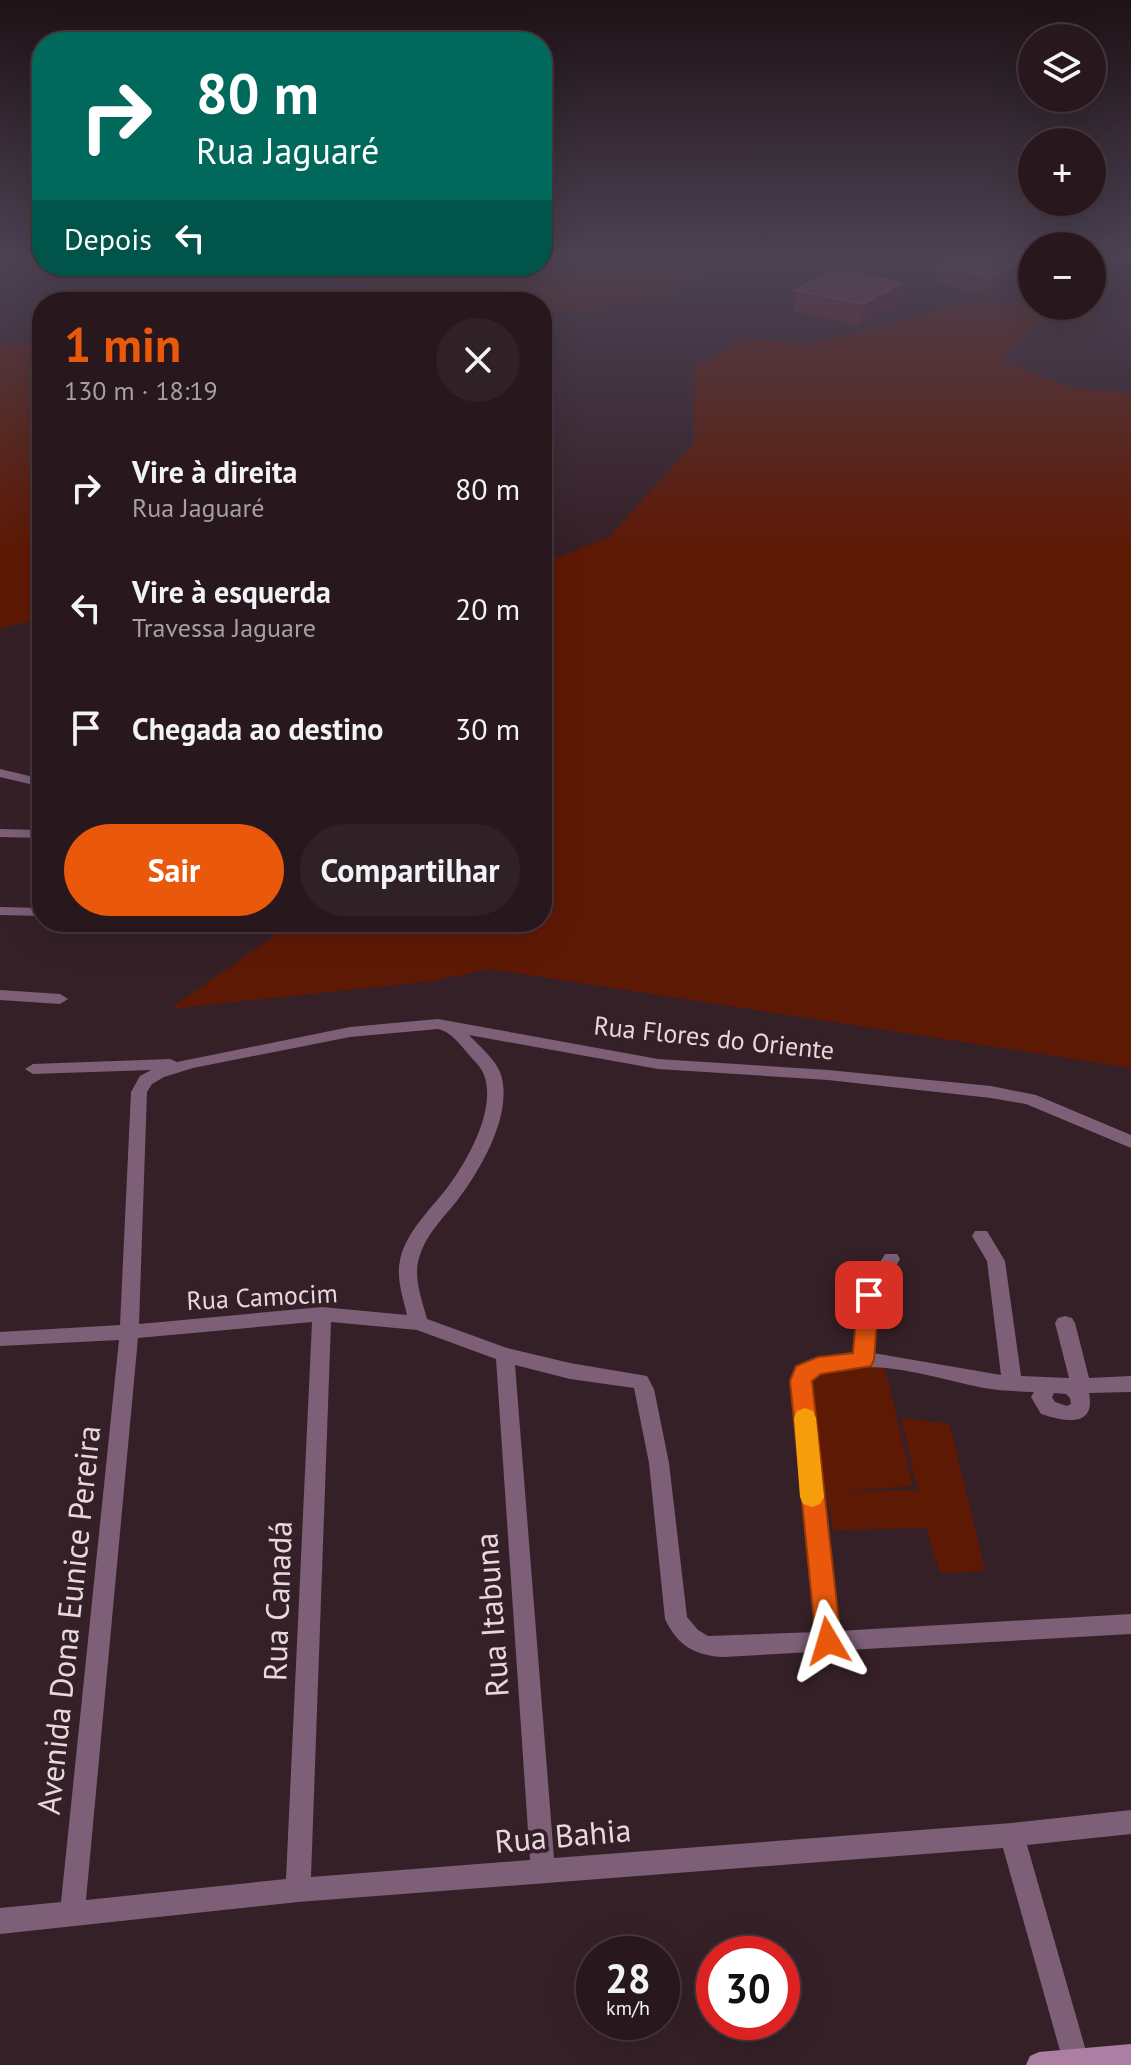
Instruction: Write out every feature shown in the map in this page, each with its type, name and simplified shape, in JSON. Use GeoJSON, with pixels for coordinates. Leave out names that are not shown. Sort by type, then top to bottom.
{"type":"FeatureCollection","features":[{"type":"Feature","properties":{"kind":"main road"},"geometry":{"type":"LineString","coordinates":[[1039,2065],[1131,2057]]}},
{"type":"Feature","properties":{"kind":"street"},"geometry":{"type":"LineString","coordinates":[[0,773],[32,781]]}},
{"type":"Feature","properties":{"kind":"street"},"geometry":{"type":"LineString","coordinates":[[0,833],[32,834]]}},
{"type":"Feature","properties":{"kind":"street"},"geometry":{"type":"LineString","coordinates":[[0,911],[32,912]]}},
{"type":"Feature","properties":{"kind":"street"},"geometry":{"type":"LineString","coordinates":[[0,995],[60,999]]}},
{"type":"Feature","properties":{"kind":"street","name":"Rua Flores do Oriente"},"geometry":{"type":"LineString","coordinates":[[191,1063],[350,1032],[415,1025],[452,1026],[658,1064],[828,1075],[991,1092],[1030,1099],[1131,1142]]}},
{"type":"Feature","properties":{"kind":"street"},"geometry":{"type":"LineString","coordinates":[[418,1323],[408,1276],[409,1260],[419,1236],[456,1189],[483,1144],[494,1109],[495,1084],[491,1070],[452,1026]]}},
{"type":"Feature","properties":{"kind":"street"},"geometry":{"type":"LineString","coordinates":[[33,1069],[191,1063]]}},
{"type":"Feature","properties":{"kind":"street","name":"Avenida Dona Eunice Pereira"},"geometry":{"type":"LineString","coordinates":[[72,1914],[129,1332],[139,1092],[146,1080],[158,1073],[191,1063]]}},
{"type":"Feature","properties":{"kind":"street"},"geometry":{"type":"LineString","coordinates":[[981,1236],[996,1261],[1012,1384]]}},
{"type":"Feature","properties":{"kind":"street"},"geometry":{"type":"LineString","coordinates":[[863,1360],[869,1295],[891,1259]]}},
{"type":"Feature","properties":{"kind":"street","name":"Rua Camocim"},"geometry":{"type":"LineString","coordinates":[[0,1339],[129,1332],[322,1314],[418,1323],[505,1355],[570,1371],[640,1381],[659,1463],[676,1619],[684,1636],[693,1643],[713,1647],[828,1641]]}},
{"type":"Feature","properties":{"kind":"street","name":"Rua Canadá"},"geometry":{"type":"LineString","coordinates":[[298,1890],[322,1314]]}},
{"type":"Feature","properties":{"kind":"street"},"geometry":{"type":"LineString","coordinates":[[1065,1323],[1065,1385]]}},
{"type":"Feature","properties":{"kind":"street","name":"Rua Itabuna"},"geometry":{"type":"LineString","coordinates":[[505,1355],[543,1871]]}},
{"type":"Feature","properties":{"kind":"street"},"geometry":{"type":"LineString","coordinates":[[1131,1384],[1012,1384],[912,1364],[863,1360],[818,1366],[804,1373],[801,1381],[828,1641],[1131,1624]]}},
{"type":"Feature","properties":{"kind":"street","name":"Rua Bahia"},"geometry":{"type":"LineString","coordinates":[[0,1921],[298,1890],[1012,1835],[1131,1822]]}},
{"type":"Feature","properties":{"kind":"street"},"geometry":{"type":"LineString","coordinates":[[1012,1835],[1076,2064]]}},
{"type":"Feature","properties":{"kind":"shaded area"},"geometry":{"type":"Polygon","coordinates":[[[0,354],[32,354],[32,621],[0,628],[0,354]]]}},
{"type":"Feature","properties":{"kind":"shaded area"},"geometry":{"type":"Polygon","coordinates":[[[717,354],[1007,354],[1001,360],[1070,388],[1131,393],[1131,1068],[490,969],[433,981],[170,1009],[280,932],[552,932],[552,560],[609,537],[694,443],[695,367],[717,354]]]}},
{"type":"Feature","properties":{"kind":"shaded area"},"geometry":{"type":"Polygon","coordinates":[[[884,1364],[913,1486],[835,1491],[918,1490],[901,1418],[950,1424],[985,1571],[940,1573],[926,1528],[833,1530],[804,1369],[884,1364]]]}},
{"type":"Feature","properties":{"kind":"slow traffic"},"geometry":{"type":"LineString","coordinates":[[805,1418],[812,1497]]}},
{"type":"Feature","properties":{"kind":"route"},"geometry":{"type":"LineString","coordinates":[[828,1641],[801,1381],[807,1370],[818,1366],[863,1360],[869,1295]]}}]}
